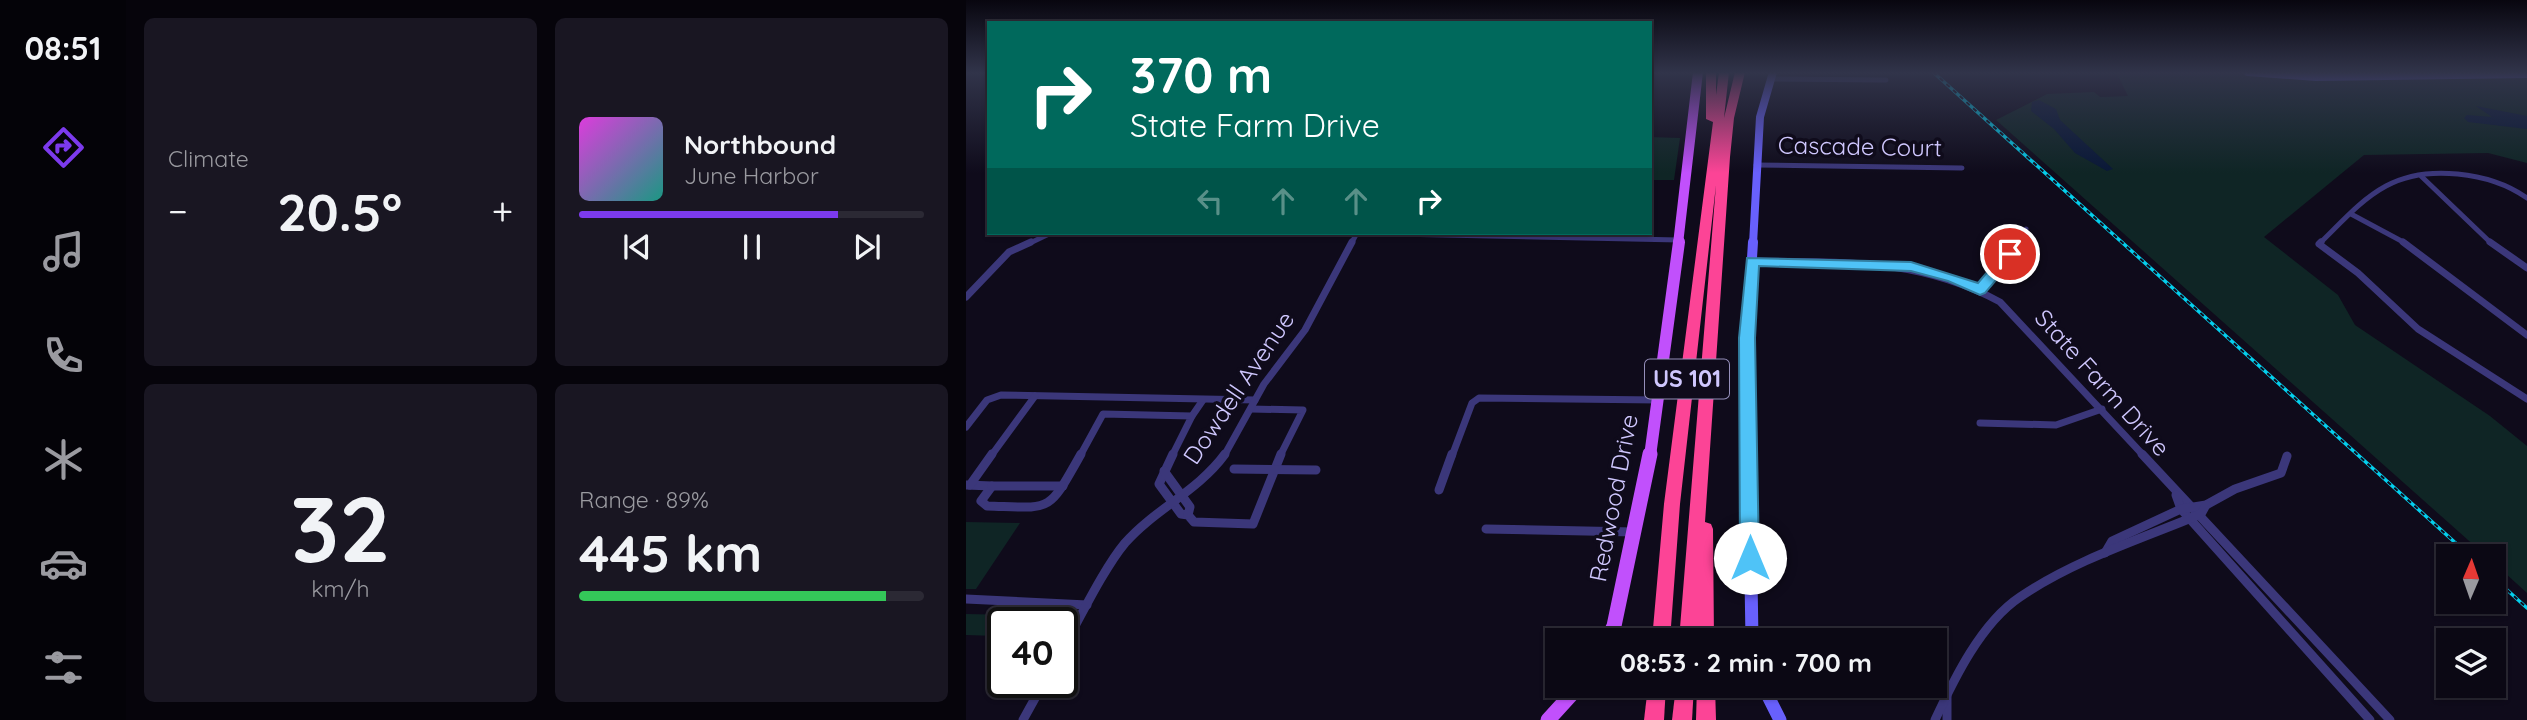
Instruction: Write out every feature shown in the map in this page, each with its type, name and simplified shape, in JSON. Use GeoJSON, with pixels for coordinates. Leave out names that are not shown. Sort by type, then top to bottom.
{"type":"FeatureCollection","features":[{"type":"Feature","properties":{"kind":"highway"},"geometry":{"type":"LineString","coordinates":[[1711,106],[1712,155]]}},
{"type":"Feature","properties":{"kind":"highway","name":"US 101"},"geometry":{"type":"LineString","coordinates":[[1662,628],[1672,504],[1719,106]]}},
{"type":"Feature","properties":{"kind":"highway","name":"US 101"},"geometry":{"type":"LineString","coordinates":[[1689,628],[1732,106]]}},
{"type":"Feature","properties":{"kind":"highway"},"geometry":{"type":"LineString","coordinates":[[1729,118],[1734,106]]}},
{"type":"Feature","properties":{"kind":"highway"},"geometry":{"type":"LineString","coordinates":[[1705,628],[1707,391]]}},
{"type":"Feature","properties":{"kind":"highway"},"geometry":{"type":"LineString","coordinates":[[1654,720],[1656,698]]}},
{"type":"Feature","properties":{"kind":"highway"},"geometry":{"type":"LineString","coordinates":[[1682,720],[1684,698]]}},
{"type":"Feature","properties":{"kind":"highway"},"geometry":{"type":"LineString","coordinates":[[1706,698],[1706,720]]}},
{"type":"Feature","properties":{"kind":"main road","name":"Redwood Drive"},"geometry":{"type":"LineString","coordinates":[[1613,628],[1650,458],[1694,106]]}},
{"type":"Feature","properties":{"kind":"main road"},"geometry":{"type":"LineString","coordinates":[[1548,720],[1568,698]]}},
{"type":"Feature","properties":{"kind":"street"},"geometry":{"type":"LineString","coordinates":[[1752,628],[1747,338],[1761,106]]}},
{"type":"Feature","properties":{"kind":"street","name":"Cascade Court"},"geometry":{"type":"LineString","coordinates":[[1756,165],[1962,168]]}},
{"type":"Feature","properties":{"kind":"street"},"geometry":{"type":"LineString","coordinates":[[2527,198],[2505,184],[2485,178],[2421,176],[2399,179],[2384,187],[2319,244],[2358,273],[2418,329],[2527,400]]}},
{"type":"Feature","properties":{"kind":"street"},"geometry":{"type":"LineString","coordinates":[[2421,176],[2492,244],[2527,268]]}},
{"type":"Feature","properties":{"kind":"street"},"geometry":{"type":"LineString","coordinates":[[2351,214],[2411,246],[2527,335]]}},
{"type":"Feature","properties":{"kind":"street"},"geometry":{"type":"LineString","coordinates":[[1980,290],[2022,240],[2026,229]]}},
{"type":"Feature","properties":{"kind":"street"},"geometry":{"type":"LineString","coordinates":[[966,297],[997,262],[1045,235]]}},
{"type":"Feature","properties":{"kind":"street","name":"Dowdell Avenue"},"geometry":{"type":"LineString","coordinates":[[1078,621],[1123,545],[1218,465],[1270,375],[1306,330],[1356,235]]}},
{"type":"Feature","properties":{"kind":"street"},"geometry":{"type":"LineString","coordinates":[[1449,235],[1679,240]]}},
{"type":"Feature","properties":{"kind":"street","name":"State Farm Drive"},"geometry":{"type":"LineString","coordinates":[[1752,261],[1911,267],[1952,278],[1980,290],[2013,314],[2102,409],[2176,494],[2201,514],[2390,720]]}},
{"type":"Feature","properties":{"kind":"street"},"geometry":{"type":"LineString","coordinates":[[968,485],[1035,396]]}},
{"type":"Feature","properties":{"kind":"street"},"geometry":{"type":"LineString","coordinates":[[966,428],[993,397],[1203,400],[1303,410],[1274,469],[1253,524],[1194,522],[1188,515],[1181,514],[1159,484],[1192,416],[1203,400]]}},
{"type":"Feature","properties":{"kind":"street"},"geometry":{"type":"LineString","coordinates":[[992,486],[981,504],[1043,507],[1052,502],[1114,397]]}},
{"type":"Feature","properties":{"kind":"street"},"geometry":{"type":"LineString","coordinates":[[1439,490],[1472,403],[1479,398],[1658,400]]}},
{"type":"Feature","properties":{"kind":"street"},"geometry":{"type":"LineString","coordinates":[[1980,423],[2059,425],[2078,422],[2102,409]]}},
{"type":"Feature","properties":{"kind":"street"},"geometry":{"type":"LineString","coordinates":[[1103,414],[1192,416]]}},
{"type":"Feature","properties":{"kind":"street"},"geometry":{"type":"LineString","coordinates":[[2105,553],[2112,541],[2181,509],[2192,505],[2206,505],[2235,489],[2281,473],[2287,456]]}},
{"type":"Feature","properties":{"kind":"street"},"geometry":{"type":"LineString","coordinates":[[1234,469],[1316,470]]}},
{"type":"Feature","properties":{"kind":"street"},"geometry":{"type":"LineString","coordinates":[[1164,471],[1190,507],[1188,515]]}},
{"type":"Feature","properties":{"kind":"street"},"geometry":{"type":"LineString","coordinates":[[968,485],[1063,486]]}},
{"type":"Feature","properties":{"kind":"street","name":"State Farm Drive"},"geometry":{"type":"LineString","coordinates":[[2176,494],[2181,509],[2370,720]]}},
{"type":"Feature","properties":{"kind":"street"},"geometry":{"type":"LineString","coordinates":[[1935,720],[1978,642],[2018,598],[2105,553],[2119,551],[2201,514],[2206,505]]}},
{"type":"Feature","properties":{"kind":"street"},"geometry":{"type":"LineString","coordinates":[[1486,528],[1635,532]]}},
{"type":"Feature","properties":{"kind":"street"},"geometry":{"type":"LineString","coordinates":[[966,599],[1087,605]]}},
{"type":"Feature","properties":{"kind":"street"},"geometry":{"type":"LineString","coordinates":[[1947,720],[1948,696]]}},
{"type":"Feature","properties":{"kind":"street"},"geometry":{"type":"LineString","coordinates":[[1023,720],[1035,698]]}},
{"type":"Feature","properties":{"kind":"street"},"geometry":{"type":"LineString","coordinates":[[1769,698],[1780,720]]}},
{"type":"Feature","properties":{"kind":"green space"},"geometry":{"type":"Polygon","coordinates":[[[2024,106],[2527,106],[2527,163],[2488,153],[2364,155],[2264,237],[2338,295],[2355,325],[2490,416],[2527,446],[2527,593],[2506,574],[2506,544],[2473,544],[1996,120],[2024,106]]]}},
{"type":"Feature","properties":{"kind":"green space"},"geometry":{"type":"Polygon","coordinates":[[[1652,137],[1680,138],[1674,180],[1652,180],[1652,137]]]}},
{"type":"Feature","properties":{"kind":"green space"},"geometry":{"type":"Polygon","coordinates":[[[966,522],[1020,523],[976,589],[966,589],[966,522]]]}},
{"type":"Feature","properties":{"kind":"green space"},"geometry":{"type":"Polygon","coordinates":[[[966,614],[987,614],[987,636],[966,635],[966,614]]]}},
{"type":"Feature","properties":{"kind":"water"},"geometry":{"type":"Polygon","coordinates":[[[2032,106],[2050,106],[2056,109],[2060,120],[2113,169],[2107,171],[2075,153],[2054,129],[2031,111],[2032,106]]]}},
{"type":"Feature","properties":{"kind":"water"},"geometry":{"type":"Polygon","coordinates":[[[2476,106],[2527,116],[2527,129],[2468,122],[2464,118],[2467,115],[2492,117],[2476,106]]]}},
{"type":"Feature","properties":{"kind":"railway"},"geometry":{"type":"LineString","coordinates":[[1970,106],[2457,544]]}},
{"type":"Feature","properties":{"kind":"railway"},"geometry":{"type":"LineString","coordinates":[[2506,589],[2527,608]]}},
{"type":"Feature","properties":{"kind":"route"},"geometry":{"type":"LineString","coordinates":[[1750,558],[1747,338],[1752,261],[1888,264],[1930,271],[1980,290],[2010,254]]}}]}
